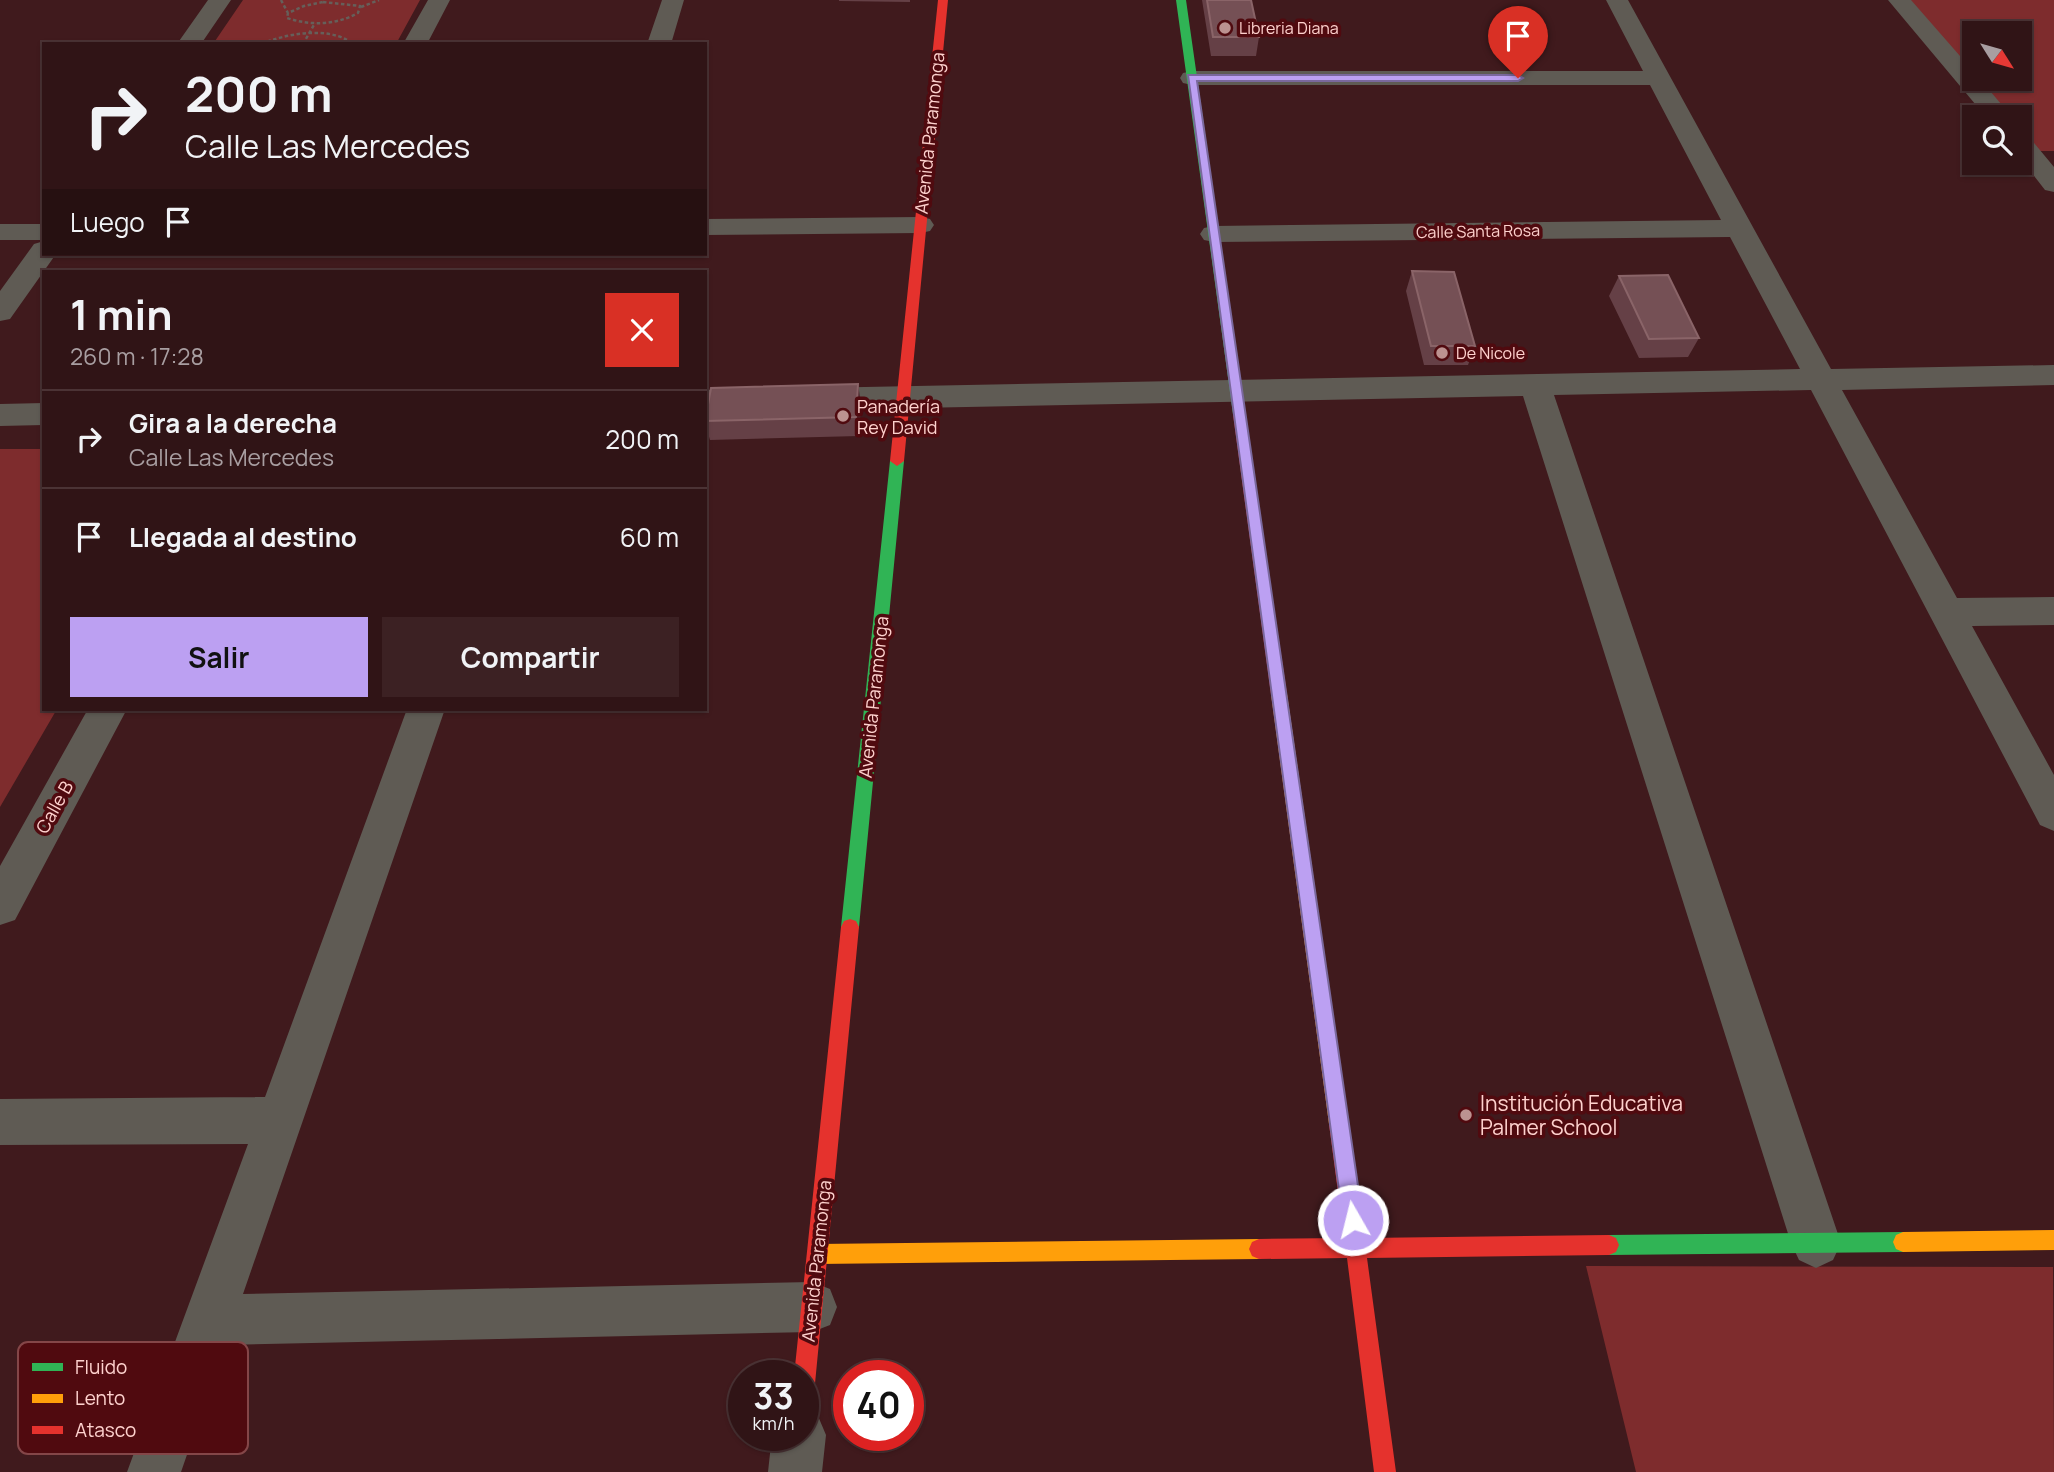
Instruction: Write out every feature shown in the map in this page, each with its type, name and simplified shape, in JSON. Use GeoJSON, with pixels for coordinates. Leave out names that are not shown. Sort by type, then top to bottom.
{"type":"FeatureCollection","features":[{"type":"Feature","properties":{"kind":"street"},"geometry":{"type":"LineString","coordinates":[[190,42],[220,0]]}},
{"type":"Feature","properties":{"kind":"street"},"geometry":{"type":"LineString","coordinates":[[416,42],[439,0]]}},
{"type":"Feature","properties":{"kind":"street"},"geometry":{"type":"LineString","coordinates":[[660,42],[673,0]]}},
{"type":"Feature","properties":{"kind":"street","name":"Avenida Paramonga"},"geometry":{"type":"LineString","coordinates":[[807,1360],[943,0]]}},
{"type":"Feature","properties":{"kind":"street"},"geometry":{"type":"LineString","coordinates":[[1181,0],[1357,1248],[1385,1472]]}},
{"type":"Feature","properties":{"kind":"street"},"geometry":{"type":"LineString","coordinates":[[1617,0],[2054,813]]}},
{"type":"Feature","properties":{"kind":"street"},"geometry":{"type":"LineString","coordinates":[[1899,0],[1989,105]]}},
{"type":"Feature","properties":{"kind":"street"},"geometry":{"type":"LineString","coordinates":[[1192,78],[1661,78]]}},
{"type":"Feature","properties":{"kind":"street"},"geometry":{"type":"LineString","coordinates":[[2032,157],[2054,184]]}},
{"type":"Feature","properties":{"kind":"street"},"geometry":{"type":"LineString","coordinates":[[707,227],[920,225]]}},
{"type":"Feature","properties":{"kind":"street","name":"Calle Santa Rosa"},"geometry":{"type":"LineString","coordinates":[[1214,234],[1741,228]]}},
{"type":"Feature","properties":{"kind":"street"},"geometry":{"type":"LineString","coordinates":[[0,232],[42,232]]}},
{"type":"Feature","properties":{"kind":"street"},"geometry":{"type":"LineString","coordinates":[[0,312],[42,253]]}},
{"type":"Feature","properties":{"kind":"street"},"geometry":{"type":"LineString","coordinates":[[707,401],[2054,375]]}},
{"type":"Feature","properties":{"kind":"street"},"geometry":{"type":"LineString","coordinates":[[1535,385],[1816,1243]]}},
{"type":"Feature","properties":{"kind":"street"},"geometry":{"type":"LineString","coordinates":[[0,415],[42,414]]}},
{"type":"Feature","properties":{"kind":"street"},"geometry":{"type":"LineString","coordinates":[[1946,612],[2054,611]]}},
{"type":"Feature","properties":{"kind":"street","name":"Calle B"},"geometry":{"type":"LineString","coordinates":[[0,906],[107,711]]}},
{"type":"Feature","properties":{"kind":"street"},"geometry":{"type":"LineString","coordinates":[[202,1342],[425,711]]}},
{"type":"Feature","properties":{"kind":"street"},"geometry":{"type":"LineString","coordinates":[[0,1122],[281,1120]]}},
{"type":"Feature","properties":{"kind":"street"},"geometry":{"type":"LineString","coordinates":[[817,1254],[2054,1240]]}},
{"type":"Feature","properties":{"kind":"street"},"geometry":{"type":"LineString","coordinates":[[210,1320],[812,1307]]}},
{"type":"Feature","properties":{"kind":"street"},"geometry":{"type":"LineString","coordinates":[[795,1472],[797,1451]]}},
{"type":"Feature","properties":{"kind":"street"},"geometry":{"type":"LineString","coordinates":[[154,1472],[161,1454]]}},
{"type":"Feature","properties":{"kind":"path"},"geometry":{"type":"LineString","coordinates":[[281,0],[288,13],[287,18],[295,22],[339,21],[352,17],[358,13],[360,7]]}},
{"type":"Feature","properties":{"kind":"path"},"geometry":{"type":"LineString","coordinates":[[288,13],[302,5],[331,0],[345,1],[360,7],[379,0]]}},
{"type":"Feature","properties":{"kind":"path"},"geometry":{"type":"LineString","coordinates":[[304,42],[315,23]]}},
{"type":"Feature","properties":{"kind":"path"},"geometry":{"type":"LineString","coordinates":[[267,42],[280,37],[308,34],[342,37],[345,42]]}},
{"type":"Feature","properties":{"kind":"shaded area"},"geometry":{"type":"Polygon","coordinates":[[[243,0],[420,0],[397,42],[214,42],[243,0]]]}},
{"type":"Feature","properties":{"kind":"shaded area"},"geometry":{"type":"Polygon","coordinates":[[[1908,0],[2054,0],[2054,151],[2037,151],[2032,145],[2032,105],[1998,105],[1985,91],[2032,91],[2032,21],[1962,21],[1962,63],[1908,0]]]}},
{"type":"Feature","properties":{"kind":"shaded area"},"geometry":{"type":"Polygon","coordinates":[[[0,449],[42,449],[42,711],[56,711],[0,807],[0,449]]]}},
{"type":"Feature","properties":{"kind":"shaded area"},"geometry":{"type":"Polygon","coordinates":[[[1586,1266],[2053,1267],[2054,1472],[1636,1472],[1586,1266]]]}},
{"type":"Feature","properties":{"kind":"building"},"geometry":{"type":"Polygon","coordinates":[[[1207,0],[1251,0],[1259,37],[1213,37],[1207,0]]]}},
{"type":"Feature","properties":{"kind":"building"},"geometry":{"type":"Polygon","coordinates":[[[1412,271],[1454,272],[1475,346],[1431,346],[1412,271]]]}},
{"type":"Feature","properties":{"kind":"building"},"geometry":{"type":"Polygon","coordinates":[[[1668,275],[1699,338],[1649,339],[1619,276],[1668,275]]]}},
{"type":"Feature","properties":{"kind":"building"},"geometry":{"type":"Polygon","coordinates":[[[858,384],[856,417],[707,421],[711,388],[858,384]]]}},
{"type":"Feature","properties":{"kind":"traffic: fast"},"geometry":{"type":"LineString","coordinates":[[1181,0],[1239,414]]}},
{"type":"Feature","properties":{"kind":"traffic: fast"},"geometry":{"type":"LineString","coordinates":[[850,927],[897,461]]}},
{"type":"Feature","properties":{"kind":"traffic: fast"},"geometry":{"type":"LineString","coordinates":[[1609,1245],[1903,1242]]}},
{"type":"Feature","properties":{"kind":"traffic: slow"},"geometry":{"type":"LineString","coordinates":[[1279,694],[1339,1124]]}},
{"type":"Feature","properties":{"kind":"traffic: slow"},"geometry":{"type":"LineString","coordinates":[[1903,1242],[2054,1240]]}},
{"type":"Feature","properties":{"kind":"traffic: slow"},"geometry":{"type":"LineString","coordinates":[[817,1254],[1259,1249]]}},
{"type":"Feature","properties":{"kind":"traffic: jam"},"geometry":{"type":"LineString","coordinates":[[897,461],[943,0]]}},
{"type":"Feature","properties":{"kind":"traffic: jam"},"geometry":{"type":"LineString","coordinates":[[1239,414],[1279,694]]}},
{"type":"Feature","properties":{"kind":"traffic: jam"},"geometry":{"type":"LineString","coordinates":[[806,1360],[850,927]]}},
{"type":"Feature","properties":{"kind":"traffic: jam"},"geometry":{"type":"LineString","coordinates":[[1339,1124],[1385,1472]]}},
{"type":"Feature","properties":{"kind":"traffic: jam"},"geometry":{"type":"LineString","coordinates":[[1259,1249],[1609,1245]]}},
{"type":"Feature","properties":{"kind":"place","name":"Libreria Diana"},"geometry":{"type":"Point","coordinates":[1225,28]}},
{"type":"Feature","properties":{"kind":"place","name":"De Nicole"},"geometry":{"type":"Point","coordinates":[1442,353]}},
{"type":"Feature","properties":{"kind":"place","name":"Panadería Rey David"},"geometry":{"type":"Point","coordinates":[843,416]}},
{"type":"Feature","properties":{"kind":"place","name":"Institución Educativa Palmer School"},"geometry":{"type":"Point","coordinates":[1466,1115]}},
{"type":"Feature","properties":{"kind":"route"},"geometry":{"type":"LineString","coordinates":[[1353,1220],[1192,78],[1518,78]]}}]}
